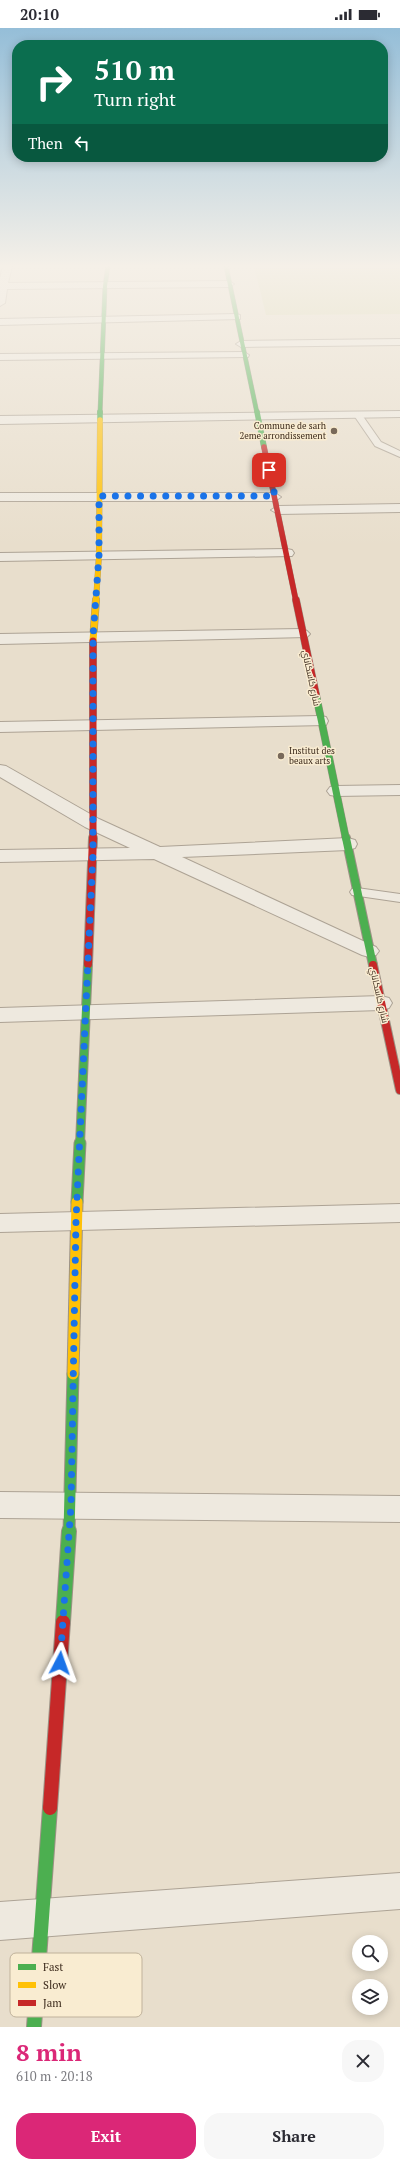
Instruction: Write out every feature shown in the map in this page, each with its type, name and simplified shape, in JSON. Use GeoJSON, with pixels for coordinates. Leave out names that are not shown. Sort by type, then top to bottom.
{"type":"FeatureCollection","features":[{"type":"Feature","properties":{"kind":"street"},"geometry":{"type":"LineString","coordinates":[[39,1953],[71,1505],[76,1220],[93,853],[93,637],[99,555],[100,418],[104,359]]}},
{"type":"Feature","properties":{"kind":"street","name":"شارع كاسكاناي"},"geometry":{"type":"LineString","coordinates":[[245,359],[278,510],[302,634],[348,844],[369,951],[397,1063],[400,1090]]}},
{"type":"Feature","properties":{"kind":"street"},"geometry":{"type":"LineString","coordinates":[[0,420],[400,414]]}},
{"type":"Feature","properties":{"kind":"street"},"geometry":{"type":"LineString","coordinates":[[0,497],[275,496]]}},
{"type":"Feature","properties":{"kind":"street"},"geometry":{"type":"LineString","coordinates":[[278,510],[400,508]]}},
{"type":"Feature","properties":{"kind":"street"},"geometry":{"type":"LineString","coordinates":[[0,557],[287,553]]}},
{"type":"Feature","properties":{"kind":"street"},"geometry":{"type":"LineString","coordinates":[[0,639],[302,634]]}},
{"type":"Feature","properties":{"kind":"street"},"geometry":{"type":"LineString","coordinates":[[0,727],[93,727],[320,721]]}},
{"type":"Feature","properties":{"kind":"street"},"geometry":{"type":"LineString","coordinates":[[0,770],[92,823],[369,951]]}},
{"type":"Feature","properties":{"kind":"street"},"geometry":{"type":"LineString","coordinates":[[336,791],[400,790]]}},
{"type":"Feature","properties":{"kind":"street"},"geometry":{"type":"LineString","coordinates":[[0,856],[155,853],[348,844]]}},
{"type":"Feature","properties":{"kind":"street"},"geometry":{"type":"LineString","coordinates":[[0,1015],[381,1003]]}},
{"type":"Feature","properties":{"kind":"street"},"geometry":{"type":"LineString","coordinates":[[0,1223],[400,1213]]}},
{"type":"Feature","properties":{"kind":"street"},"geometry":{"type":"LineString","coordinates":[[0,1505],[400,1509]]}},
{"type":"Feature","properties":{"kind":"street"},"geometry":{"type":"LineString","coordinates":[[0,1921],[42,1916],[400,1891]]}},
{"type":"Feature","properties":{"kind":"street"},"geometry":{"type":"LineString","coordinates":[[34,2027],[35,2017]]}},
{"type":"Feature","properties":{"kind":"lane"},"geometry":{"type":"LineString","coordinates":[[357,414],[378,444],[400,454]]}},
{"type":"Feature","properties":{"kind":"lane"},"geometry":{"type":"LineString","coordinates":[[357,892],[400,898]]}},
{"type":"Feature","properties":{"kind":"traffic: fast"},"geometry":{"type":"LineString","coordinates":[[100,420],[102,359]]}},
{"type":"Feature","properties":{"kind":"traffic: fast"},"geometry":{"type":"LineString","coordinates":[[246,359],[264,447]]}},
{"type":"Feature","properties":{"kind":"traffic: fast"},"geometry":{"type":"LineString","coordinates":[[316,695],[373,965]]}},
{"type":"Feature","properties":{"kind":"traffic: fast"},"geometry":{"type":"LineString","coordinates":[[77,1202],[88,964]]}},
{"type":"Feature","properties":{"kind":"traffic: fast"},"geometry":{"type":"LineString","coordinates":[[63,1622],[71,1505],[73,1374]]}},
{"type":"Feature","properties":{"kind":"traffic: fast"},"geometry":{"type":"LineString","coordinates":[[39,1953],[50,1808]]}},
{"type":"Feature","properties":{"kind":"traffic: fast"},"geometry":{"type":"LineString","coordinates":[[34,2027],[35,2017]]}},
{"type":"Feature","properties":{"kind":"traffic: slow"},"geometry":{"type":"LineString","coordinates":[[93,641],[99,555],[100,420]]}},
{"type":"Feature","properties":{"kind":"traffic: slow"},"geometry":{"type":"LineString","coordinates":[[73,1374],[77,1202]]}},
{"type":"Feature","properties":{"kind":"traffic: jam"},"geometry":{"type":"LineString","coordinates":[[264,447],[316,695]]}},
{"type":"Feature","properties":{"kind":"traffic: jam"},"geometry":{"type":"LineString","coordinates":[[88,964],[93,853],[93,641]]}},
{"type":"Feature","properties":{"kind":"traffic: jam"},"geometry":{"type":"LineString","coordinates":[[373,965],[400,1090]]}},
{"type":"Feature","properties":{"kind":"traffic: jam"},"geometry":{"type":"LineString","coordinates":[[50,1808],[63,1622]]}},
{"type":"Feature","properties":{"kind":"place","name":"Commune de sarh 2eme arrondissement"},"geometry":{"type":"Point","coordinates":[334,431]}},
{"type":"Feature","properties":{"kind":"place","name":"Institut des beaux arts"},"geometry":{"type":"Point","coordinates":[281,756]}},
{"type":"Feature","properties":{"kind":"route"},"geometry":{"type":"LineString","coordinates":[[60,1663],[71,1505],[76,1220],[93,853],[93,637],[99,555],[99,496],[275,496],[269,470]]}}]}
